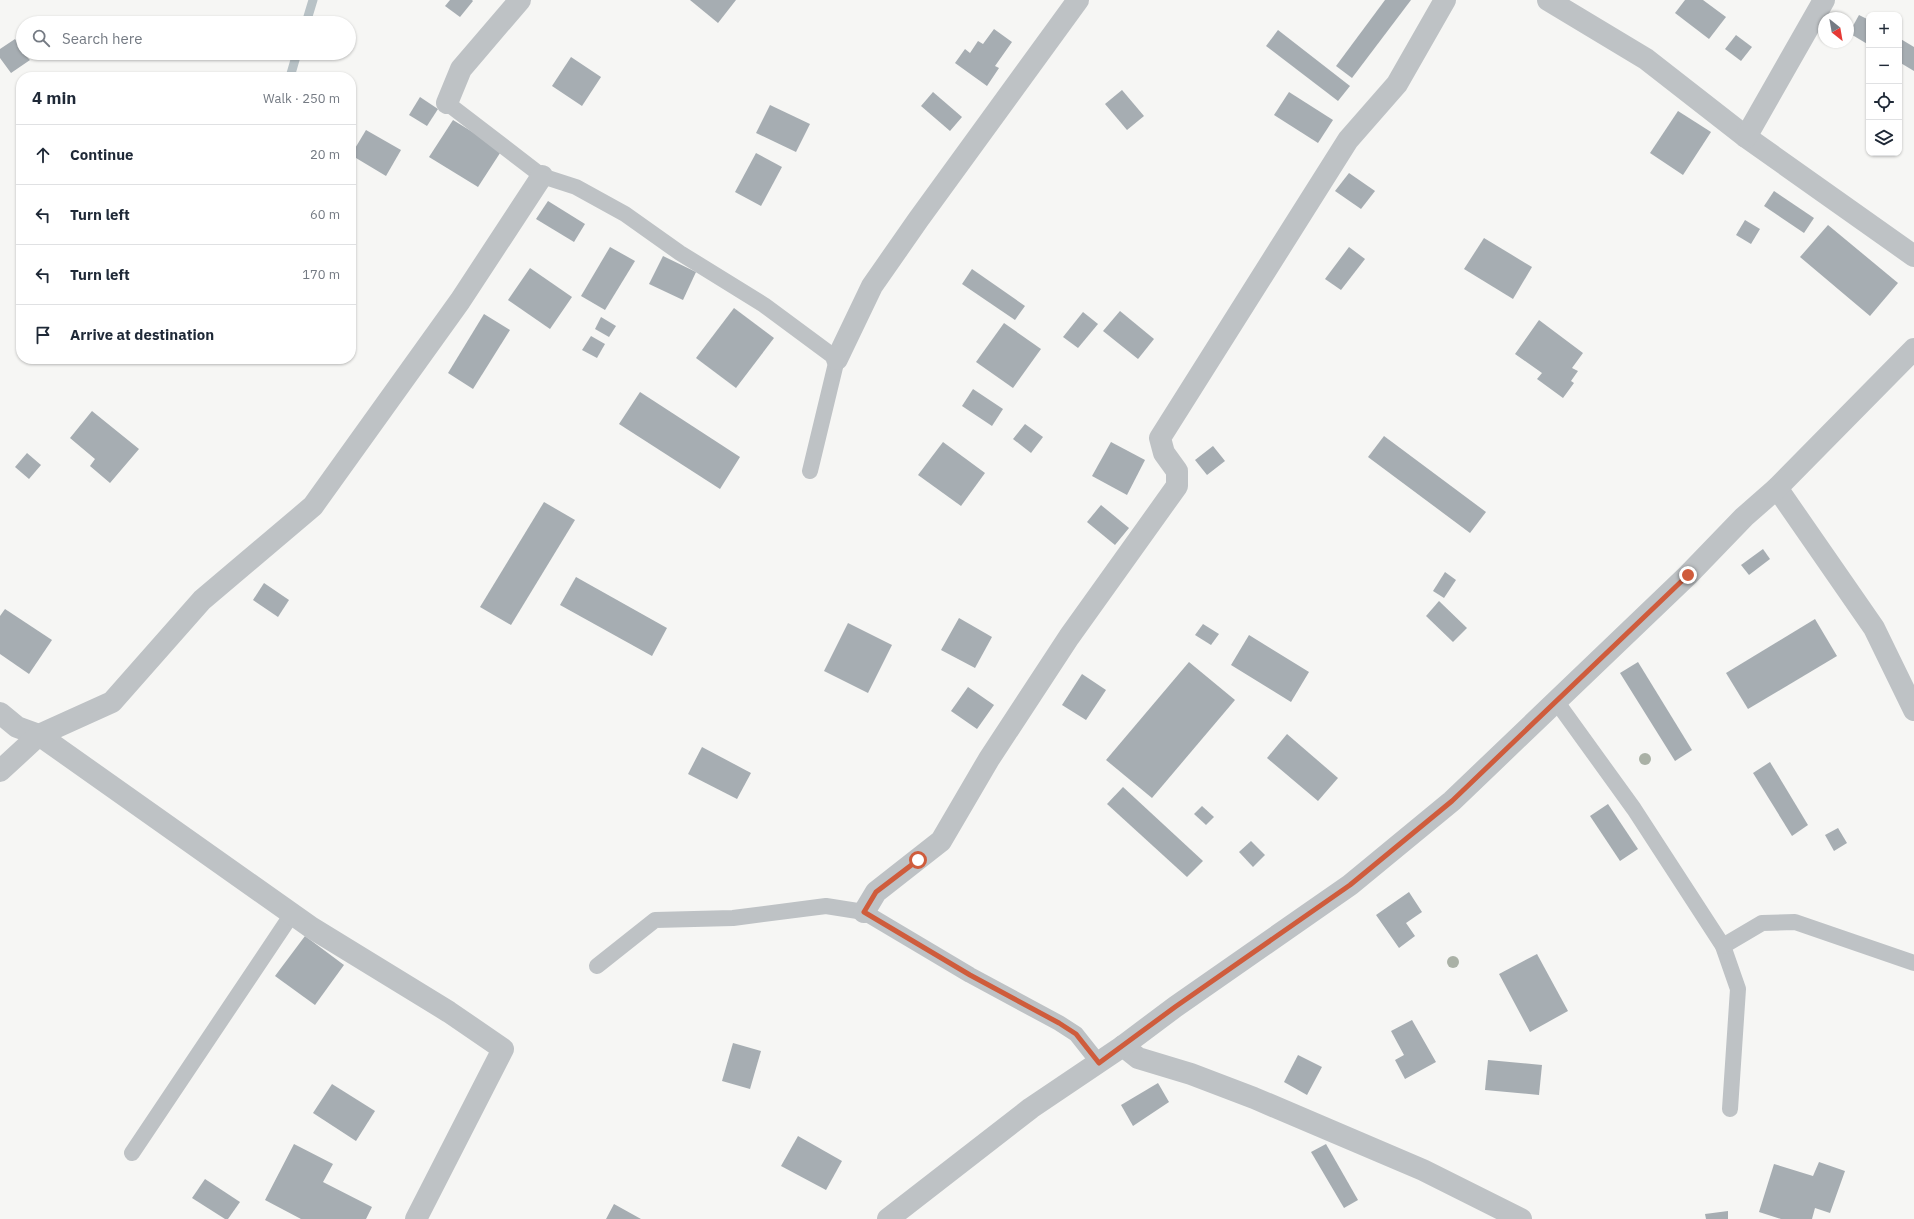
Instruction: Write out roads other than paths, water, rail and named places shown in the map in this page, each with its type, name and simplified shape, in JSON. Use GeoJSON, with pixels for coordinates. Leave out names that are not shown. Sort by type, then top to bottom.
{"type":"FeatureCollection","features":[{"type":"Feature","properties":{"kind":"street"},"geometry":{"type":"LineString","coordinates":[[447,103],[461,69],[520,0]]}},
{"type":"Feature","properties":{"kind":"street"},"geometry":{"type":"LineString","coordinates":[[837,359],[872,286],[918,220],[1078,0]]}},
{"type":"Feature","properties":{"kind":"street"},"geometry":{"type":"LineString","coordinates":[[864,912],[876,892],[941,841],[989,759],[1065,644],[1177,486],[1177,471],[1164,453],[1160,438],[1348,140],[1397,84],[1445,0]]}},
{"type":"Feature","properties":{"kind":"street"},"geometry":{"type":"LineString","coordinates":[[1548,0],[1646,59],[1746,137],[1914,256]]}},
{"type":"Feature","properties":{"kind":"street"},"geometry":{"type":"LineString","coordinates":[[1746,137],[1824,0]]}},
{"type":"Feature","properties":{"kind":"street"},"geometry":{"type":"LineString","coordinates":[[0,771],[39,735],[112,702],[202,600],[313,506],[460,301],[542,176]]}},
{"type":"Feature","properties":{"kind":"street"},"geometry":{"type":"LineString","coordinates":[[888,1219],[1031,1108],[1099,1063],[1175,1007],[1350,885],[1452,801],[1688,575],[1744,517],[1777,488],[1914,349]]}},
{"type":"Feature","properties":{"kind":"street"},"geometry":{"type":"LineString","coordinates":[[1777,488],[1874,628],[1914,710]]}},
{"type":"Feature","properties":{"kind":"street"},"geometry":{"type":"LineString","coordinates":[[0,712],[17,727],[39,735],[292,914],[449,1012],[503,1049],[416,1219]]}},
{"type":"Feature","properties":{"kind":"street"},"geometry":{"type":"LineString","coordinates":[[1123,1046],[1138,1058],[1191,1074],[1254,1098],[1422,1170],[1521,1219]]}},
{"type":"Feature","properties":{"kind":"lane"},"geometry":{"type":"LineString","coordinates":[[447,103],[542,176],[576,187],[625,214],[680,253],[764,305],[837,359],[810,471]]}},
{"type":"Feature","properties":{"kind":"lane"},"geometry":{"type":"LineString","coordinates":[[1556,701],[1634,809],[1723,946],[1738,989],[1730,1109]]}},
{"type":"Feature","properties":{"kind":"lane"},"geometry":{"type":"LineString","coordinates":[[597,966],[655,920],[733,918],[826,906],[864,912],[970,975],[1059,1023],[1076,1034],[1099,1063]]}},
{"type":"Feature","properties":{"kind":"lane"},"geometry":{"type":"LineString","coordinates":[[132,1153],[292,914]]}},
{"type":"Feature","properties":{"kind":"lane"},"geometry":{"type":"LineString","coordinates":[[1723,946],[1762,923],[1795,922],[1914,963]]}},
{"type":"Feature","properties":{"kind":"waterway"},"geometry":{"type":"LineString","coordinates":[[308,16],[313,0]]}},
{"type":"Feature","properties":{"kind":"waterway"},"geometry":{"type":"LineString","coordinates":[[291,72],[295,60]]}}]}
